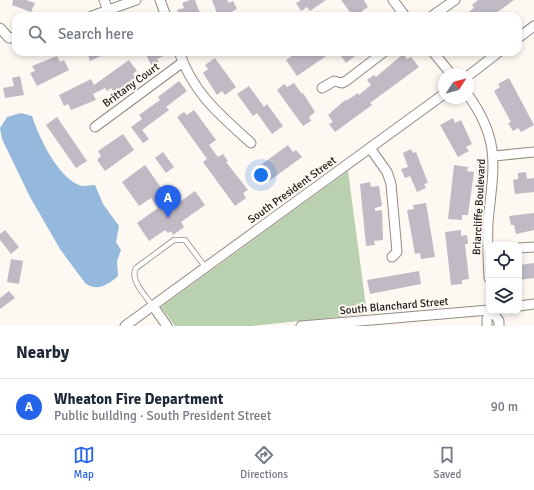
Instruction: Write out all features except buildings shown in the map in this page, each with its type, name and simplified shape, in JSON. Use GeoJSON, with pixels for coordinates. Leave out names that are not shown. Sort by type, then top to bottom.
{"type":"FeatureCollection","features":[{"type":"Feature","properties":{"kind":"street"},"geometry":{"type":"LineString","coordinates":[[104,0],[108,10]]}},
{"type":"Feature","properties":{"kind":"street"},"geometry":{"type":"LineString","coordinates":[[103,12],[136,0]]}},
{"type":"Feature","properties":{"kind":"street"},"geometry":{"type":"LineString","coordinates":[[160,0],[164,12]]}},
{"type":"Feature","properties":{"kind":"street"},"geometry":{"type":"LineString","coordinates":[[393,0],[402,12]]}},
{"type":"Feature","properties":{"kind":"street"},"geometry":{"type":"LineString","coordinates":[[438,12],[455,0]]}},
{"type":"Feature","properties":{"kind":"street"},"geometry":{"type":"LineString","coordinates":[[522,35],[534,26]]}},
{"type":"Feature","properties":{"kind":"street"},"geometry":{"type":"LineString","coordinates":[[0,28],[12,36]]}},
{"type":"Feature","properties":{"kind":"street"},"geometry":{"type":"LineString","coordinates":[[181,56],[194,84],[205,100],[251,143]]}},
{"type":"Feature","properties":{"kind":"street"},"geometry":{"type":"LineString","coordinates":[[322,88],[334,81],[342,83],[346,81],[379,56]]}},
{"type":"Feature","properties":{"kind":"street"},"geometry":{"type":"LineString","coordinates":[[436,56],[446,68]]}},
{"type":"Feature","properties":{"kind":"street"},"geometry":{"type":"LineString","coordinates":[[474,71],[494,56]]}},
{"type":"Feature","properties":{"kind":"street","name":"Brittany Court"},"geometry":{"type":"LineString","coordinates":[[94,127],[183,62]]}},
{"type":"Feature","properties":{"kind":"street","name":"South President Street"},"geometry":{"type":"LineString","coordinates":[[125,326],[438,98]]}},
{"type":"Feature","properties":{"kind":"street","name":"Briarcliffe Boulevard"},"geometry":{"type":"LineString","coordinates":[[474,104],[487,126],[494,156],[488,223],[489,242]]}},
{"type":"Feature","properties":{"kind":"street"},"geometry":{"type":"LineString","coordinates":[[370,148],[387,172],[391,184],[397,252],[392,257]]}},
{"type":"Feature","properties":{"kind":"street"},"geometry":{"type":"LineString","coordinates":[[494,156],[534,152]]}},
{"type":"Feature","properties":{"kind":"street"},"geometry":{"type":"LineString","coordinates":[[522,248],[534,247]]}},
{"type":"Feature","properties":{"kind":"street"},"geometry":{"type":"LineString","coordinates":[[522,306],[534,304]]}},
{"type":"Feature","properties":{"kind":"street"},"geometry":{"type":"LineString","coordinates":[[153,306],[167,326]]}},
{"type":"Feature","properties":{"kind":"street","name":"South Blanchard Street"},"geometry":{"type":"LineString","coordinates":[[301,326],[486,310]]}},
{"type":"Feature","properties":{"kind":"street"},"geometry":{"type":"LineString","coordinates":[[487,326],[489,314]]}},
{"type":"Feature","properties":{"kind":"street"},"geometry":{"type":"LineString","coordinates":[[493,314],[499,321],[499,326]]}},
{"type":"Feature","properties":{"kind":"lane"},"geometry":{"type":"LineString","coordinates":[[153,306],[134,278],[134,272],[136,268],[168,244],[174,240],[185,240],[206,268]]}},
{"type":"Feature","properties":{"kind":"green space"},"geometry":{"type":"Polygon","coordinates":[[[348,171],[367,314],[252,326],[175,326],[161,307],[348,171]]]}},
{"type":"Feature","properties":{"kind":"water"},"geometry":{"type":"Polygon","coordinates":[[[21,113],[32,116],[44,145],[56,165],[63,173],[81,186],[95,185],[103,204],[119,226],[116,242],[121,250],[117,261],[118,276],[106,285],[94,287],[85,283],[60,249],[30,197],[2,139],[0,128],[7,117],[21,113]]]}},
{"type":"Feature","properties":{"kind":"place","name":"Wheaton Fire Department"},"geometry":{"type":"Point","coordinates":[168,218]}}]}
